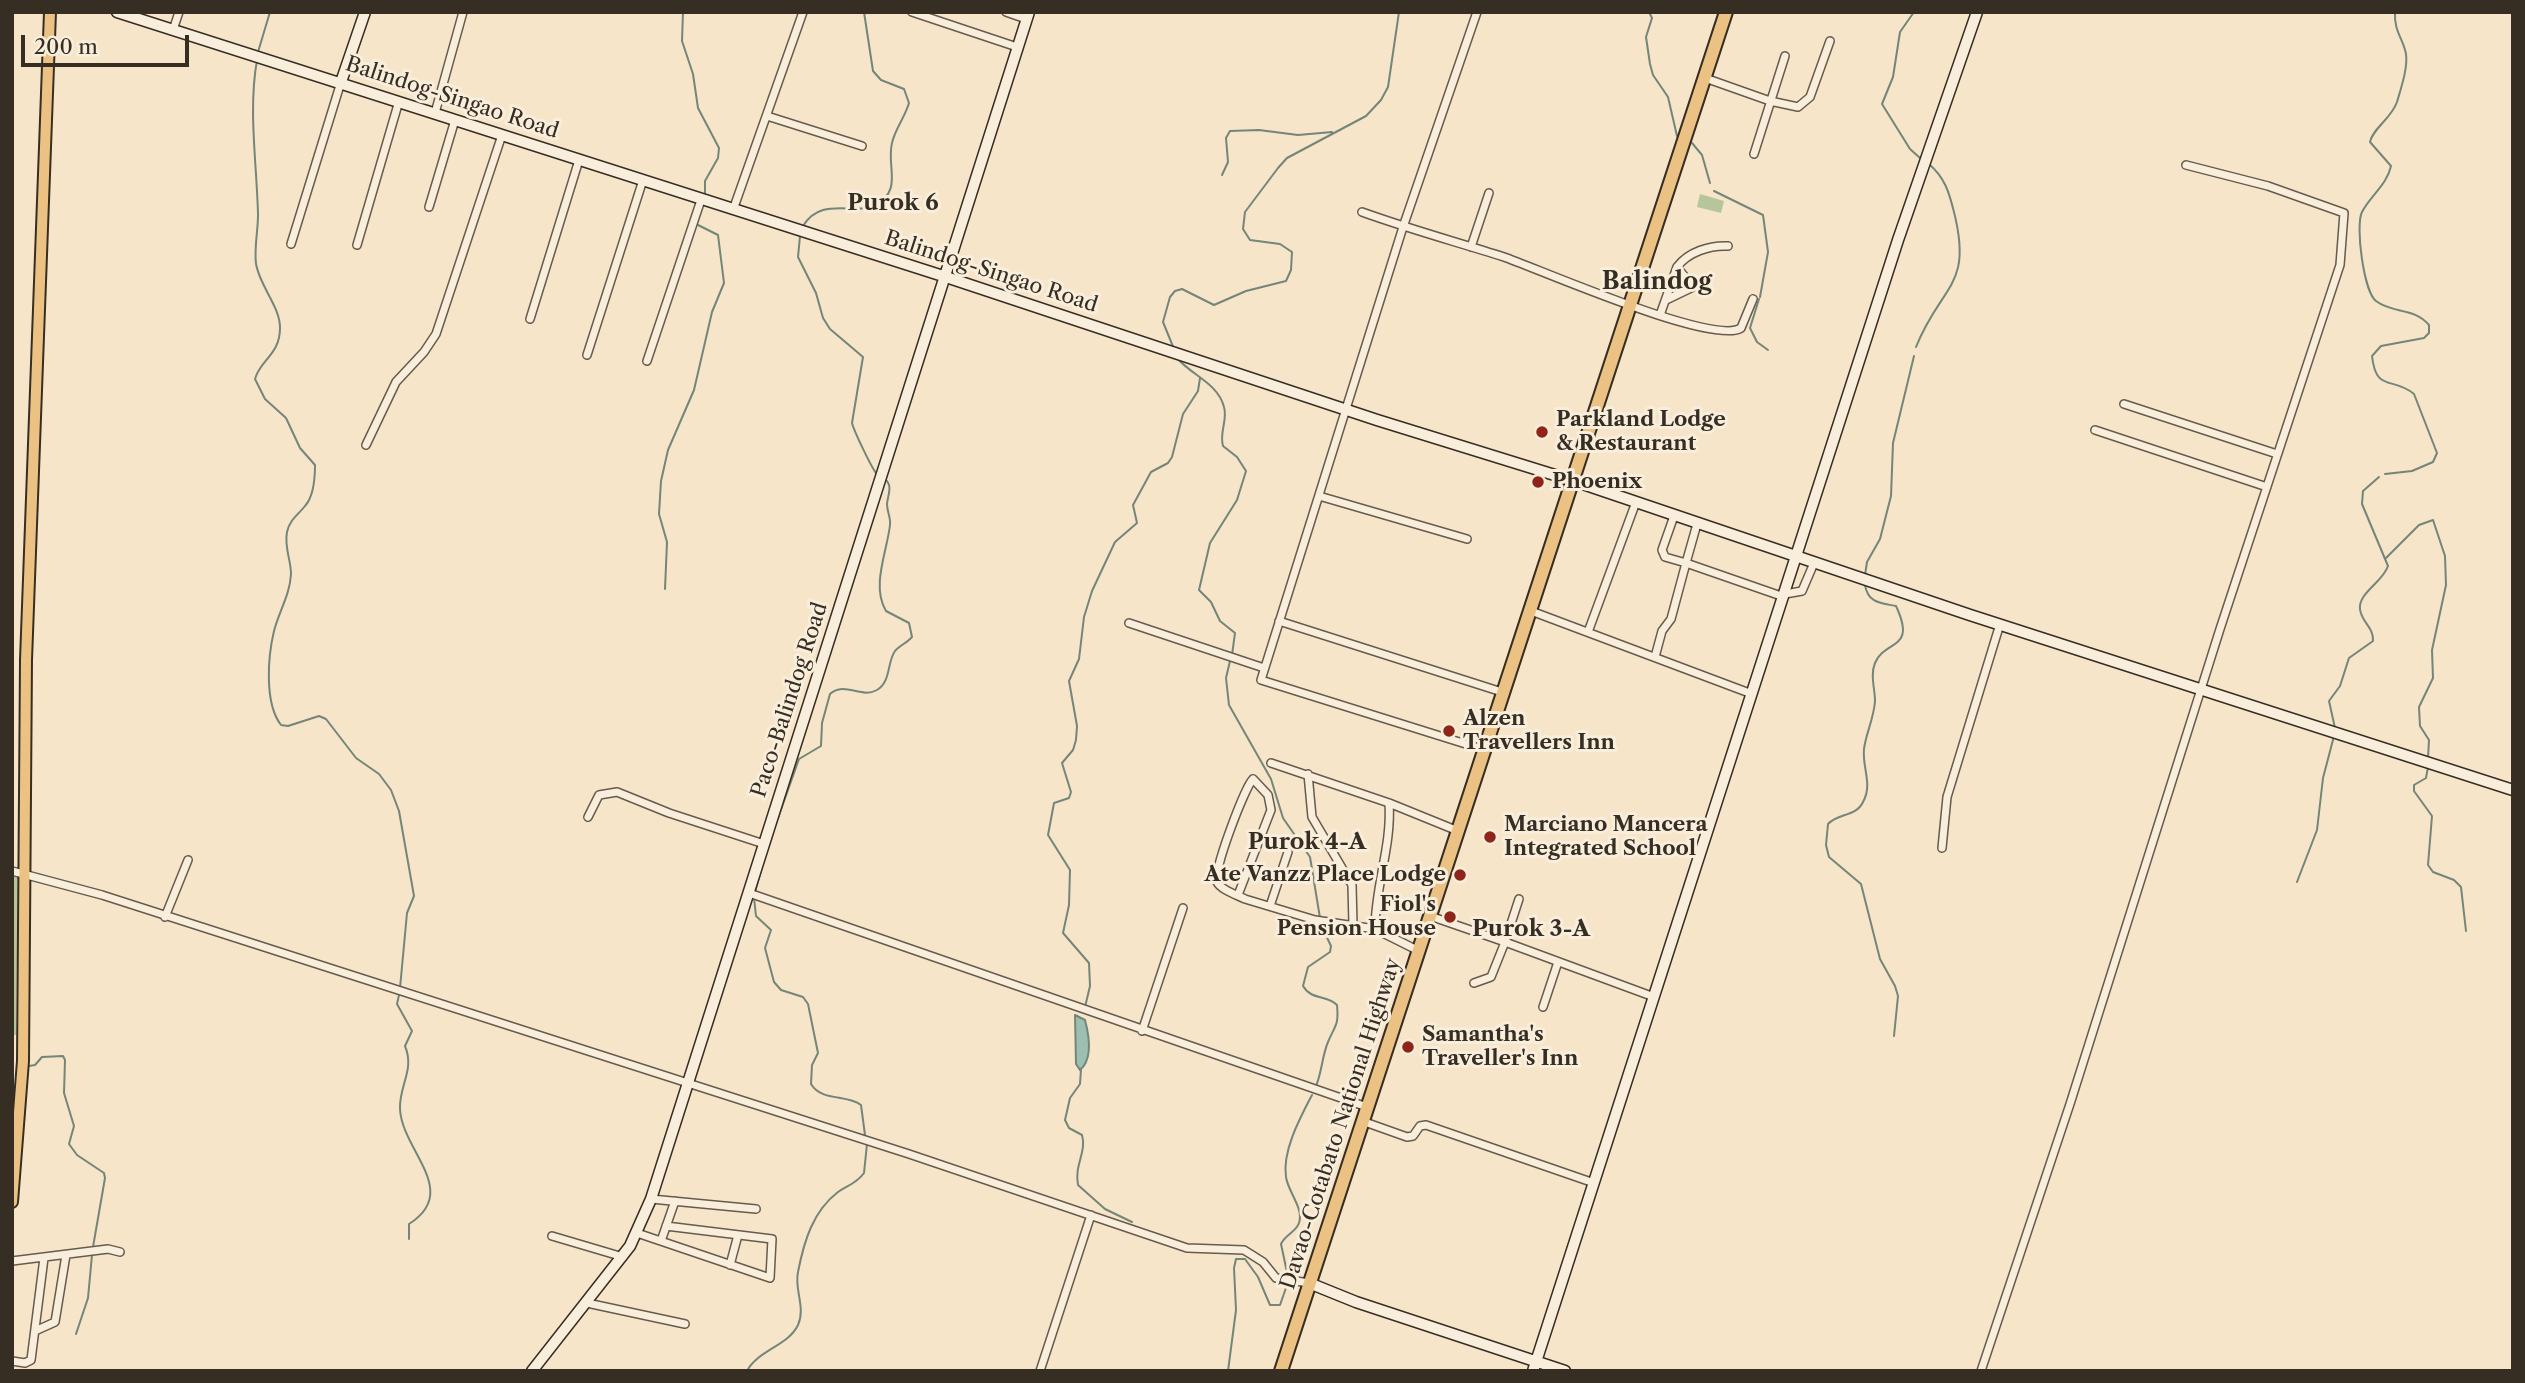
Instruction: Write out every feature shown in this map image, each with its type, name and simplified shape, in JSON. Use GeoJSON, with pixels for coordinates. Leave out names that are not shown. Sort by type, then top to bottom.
{"type":"FeatureCollection","features":[{"type":"Feature","properties":{"kind":"highway","name":"Davao-Cotabato National Highway"},"geometry":{"type":"LineString","coordinates":[[1281,1371],[1726,12]]}},
{"type":"Feature","properties":{"kind":"main road"},"geometry":{"type":"LineString","coordinates":[[12,1202],[23,1061],[26,660],[50,12]]}},
{"type":"Feature","properties":{"kind":"street","name":"Balindog-Singao Road"},"geometry":{"type":"LineString","coordinates":[[117,12],[943,276],[1345,410],[1574,481],[1814,563],[2513,790]]}},
{"type":"Feature","properties":{"kind":"street"},"geometry":{"type":"LineString","coordinates":[[173,30],[179,12]]}},
{"type":"Feature","properties":{"kind":"street"},"geometry":{"type":"LineString","coordinates":[[291,244],[365,12]]}},
{"type":"Feature","properties":{"kind":"street"},"geometry":{"type":"LineString","coordinates":[[435,113],[463,12]]}},
{"type":"Feature","properties":{"kind":"street"},"geometry":{"type":"LineString","coordinates":[[733,210],[803,12]]}},
{"type":"Feature","properties":{"kind":"street"},"geometry":{"type":"LineString","coordinates":[[912,12],[1017,47]]}},
{"type":"Feature","properties":{"kind":"street"},"geometry":{"type":"LineString","coordinates":[[1006,12],[1028,16]]}},
{"type":"Feature","properties":{"kind":"street"},"geometry":{"type":"LineString","coordinates":[[1477,12],[1403,227],[1261,680],[1485,750]]}},
{"type":"Feature","properties":{"kind":"street"},"geometry":{"type":"LineString","coordinates":[[1535,1366],[1898,240],[1977,12]]}},
{"type":"Feature","properties":{"kind":"street","name":"Paco-Balindog Road"},"geometry":{"type":"LineString","coordinates":[[531,1371],[623,1257],[638,1233],[651,1199],[1028,16]]}},
{"type":"Feature","properties":{"kind":"street"},"geometry":{"type":"LineString","coordinates":[[1705,78],[1793,107],[1806,102],[1830,41]]}},
{"type":"Feature","properties":{"kind":"street"},"geometry":{"type":"LineString","coordinates":[[1754,154],[1785,56]]}},
{"type":"Feature","properties":{"kind":"street"},"geometry":{"type":"LineString","coordinates":[[357,245],[399,102]]}},
{"type":"Feature","properties":{"kind":"street"},"geometry":{"type":"LineString","coordinates":[[767,116],[862,146]]}},
{"type":"Feature","properties":{"kind":"street"},"geometry":{"type":"LineString","coordinates":[[429,206],[455,120]]}},
{"type":"Feature","properties":{"kind":"street"},"geometry":{"type":"LineString","coordinates":[[366,444],[396,382],[424,352],[436,334],[502,135]]}},
{"type":"Feature","properties":{"kind":"street"},"geometry":{"type":"LineString","coordinates":[[530,319],[579,160]]}},
{"type":"Feature","properties":{"kind":"street"},"geometry":{"type":"LineString","coordinates":[[1981,1371],[2070,1104],[2277,454],[2338,278],[2346,215],[2279,190],[2186,165]]}},
{"type":"Feature","properties":{"kind":"street"},"geometry":{"type":"LineString","coordinates":[[587,355],[643,180]]}},
{"type":"Feature","properties":{"kind":"street"},"geometry":{"type":"LineString","coordinates":[[1471,247],[1489,193]]}},
{"type":"Feature","properties":{"kind":"street"},"geometry":{"type":"LineString","coordinates":[[647,361],[701,200]]}},
{"type":"Feature","properties":{"kind":"street"},"geometry":{"type":"LineString","coordinates":[[1362,212],[1471,247],[1660,315],[1733,332],[1745,322],[1753,299]]}},
{"type":"Feature","properties":{"kind":"street"},"geometry":{"type":"LineString","coordinates":[[1660,315],[1677,267],[1686,258],[1708,248],[1728,246]]}},
{"type":"Feature","properties":{"kind":"street"},"geometry":{"type":"LineString","coordinates":[[1666,300],[1693,287],[1677,267]]}},
{"type":"Feature","properties":{"kind":"street"},"geometry":{"type":"LineString","coordinates":[[2124,404],[2277,454]]}},
{"type":"Feature","properties":{"kind":"street"},"geometry":{"type":"LineString","coordinates":[[2095,430],[2267,486]]}},
{"type":"Feature","properties":{"kind":"street"},"geometry":{"type":"LineString","coordinates":[[1319,496],[1467,539]]}},
{"type":"Feature","properties":{"kind":"street"},"geometry":{"type":"LineString","coordinates":[[1588,632],[1636,502]]}},
{"type":"Feature","properties":{"kind":"street"},"geometry":{"type":"LineString","coordinates":[[1674,516],[1662,554],[1784,596],[1802,592],[1814,563]]}},
{"type":"Feature","properties":{"kind":"street"},"geometry":{"type":"LineString","coordinates":[[1655,657],[1662,631],[1671,619],[1697,524]]}},
{"type":"Feature","properties":{"kind":"street"},"geometry":{"type":"LineString","coordinates":[[1531,611],[1752,694]]}},
{"type":"Feature","properties":{"kind":"street"},"geometry":{"type":"LineString","coordinates":[[1279,621],[1505,693]]}},
{"type":"Feature","properties":{"kind":"street"},"geometry":{"type":"LineString","coordinates":[[1129,623],[1264,668]]}},
{"type":"Feature","properties":{"kind":"street"},"geometry":{"type":"LineString","coordinates":[[1942,848],[1947,797],[2000,624]]}},
{"type":"Feature","properties":{"kind":"street"},"geometry":{"type":"LineString","coordinates":[[1271,763],[1389,803],[1458,831]]}},
{"type":"Feature","properties":{"kind":"street"},"geometry":{"type":"LineString","coordinates":[[1308,774],[1312,817],[1352,885],[1353,925]]}},
{"type":"Feature","properties":{"kind":"street"},"geometry":{"type":"LineString","coordinates":[[1238,895],[1271,810],[1268,794],[1253,779],[1216,875],[1218,884],[1238,895],[1270,906],[1333,924],[1375,929],[1419,951]]}},
{"type":"Feature","properties":{"kind":"street"},"geometry":{"type":"LineString","coordinates":[[588,817],[599,795],[617,792],[669,813],[764,844]]}},
{"type":"Feature","properties":{"kind":"street"},"geometry":{"type":"LineString","coordinates":[[1375,929],[1377,891],[1388,842],[1389,803]]}},
{"type":"Feature","properties":{"kind":"street"},"geometry":{"type":"LineString","coordinates":[[1270,906],[1288,852]]}},
{"type":"Feature","properties":{"kind":"street"},"geometry":{"type":"LineString","coordinates":[[165,917],[188,860]]}},
{"type":"Feature","properties":{"kind":"street"},"geometry":{"type":"LineString","coordinates":[[12,871],[72,886],[686,1083],[1187,1248],[1238,1248],[1262,1262],[1276,1278],[1310,1283],[1535,1366],[1565,1371]]}},
{"type":"Feature","properties":{"kind":"street"},"geometry":{"type":"LineString","coordinates":[[749,893],[1367,1107]]}},
{"type":"Feature","properties":{"kind":"street"},"geometry":{"type":"LineString","coordinates":[[1474,983],[1491,977],[1519,899]]}},
{"type":"Feature","properties":{"kind":"street"},"geometry":{"type":"LineString","coordinates":[[1142,1031],[1183,908]]}},
{"type":"Feature","properties":{"kind":"street"},"geometry":{"type":"LineString","coordinates":[[1430,916],[1654,997]]}},
{"type":"Feature","properties":{"kind":"street"},"geometry":{"type":"LineString","coordinates":[[1543,1007],[1558,962]]}},
{"type":"Feature","properties":{"kind":"street"},"geometry":{"type":"LineString","coordinates":[[1362,1121],[1407,1137],[1413,1136],[1420,1126],[1426,1125],[1594,1183]]}},
{"type":"Feature","properties":{"kind":"street"},"geometry":{"type":"LineString","coordinates":[[651,1199],[756,1209]]}},
{"type":"Feature","properties":{"kind":"street"},"geometry":{"type":"LineString","coordinates":[[661,1241],[675,1201]]}},
{"type":"Feature","properties":{"kind":"street"},"geometry":{"type":"LineString","coordinates":[[1040,1371],[1091,1216]]}},
{"type":"Feature","properties":{"kind":"street"},"geometry":{"type":"LineString","coordinates":[[638,1233],[770,1278],[772,1239],[666,1226]]}},
{"type":"Feature","properties":{"kind":"street"},"geometry":{"type":"LineString","coordinates":[[730,1265],[738,1235]]}},
{"type":"Feature","properties":{"kind":"street"},"geometry":{"type":"LineString","coordinates":[[552,1236],[623,1257]]}},
{"type":"Feature","properties":{"kind":"street"},"geometry":{"type":"LineString","coordinates":[[12,1261],[108,1250],[120,1252]]}},
{"type":"Feature","properties":{"kind":"street"},"geometry":{"type":"LineString","coordinates":[[34,1331],[55,1322],[66,1255]]}},
{"type":"Feature","properties":{"kind":"street"},"geometry":{"type":"LineString","coordinates":[[12,1361],[30,1363],[44,1258]]}},
{"type":"Feature","properties":{"kind":"street"},"geometry":{"type":"LineString","coordinates":[[587,1303],[685,1324]]}},
{"type":"Feature","properties":{"kind":"green space"},"geometry":{"type":"Polygon","coordinates":[[[1700,194],[1724,201],[1721,213],[1697,207],[1700,194]]]}},
{"type":"Feature","properties":{"kind":"green space"},"geometry":{"type":"Polygon","coordinates":[[[12,874],[18,877],[16,1035],[12,1035],[12,874]]]}},
{"type":"Feature","properties":{"kind":"shaded area"},"geometry":{"type":"Polygon","coordinates":[[[1075,1015],[1085,1020],[1089,1040],[1087,1060],[1080,1070],[1076,1064],[1075,1015]]]}},
{"type":"Feature","properties":{"kind":"waterway"},"geometry":{"type":"LineString","coordinates":[[258,52],[270,12]]}},
{"type":"Feature","properties":{"kind":"waterway"},"geometry":{"type":"LineString","coordinates":[[683,12],[682,41],[693,74],[698,108],[719,148],[718,158],[705,181],[705,197]]}},
{"type":"Feature","properties":{"kind":"waterway"},"geometry":{"type":"LineString","coordinates":[[803,226],[817,212],[835,208],[874,207],[889,193],[892,143],[909,103],[904,89],[881,80],[873,71],[864,12]]}},
{"type":"Feature","properties":{"kind":"waterway"},"geometry":{"type":"LineString","coordinates":[[1174,349],[1163,322],[1170,297],[1175,291],[1182,289],[1214,305],[1246,291],[1286,281],[1291,270],[1292,252],[1280,244],[1250,240],[1243,229],[1245,212],[1287,158],[1366,116],[1381,100],[1388,87],[1399,12]]}},
{"type":"Feature","properties":{"kind":"waterway"},"geometry":{"type":"LineString","coordinates":[[1649,12],[1652,18],[1646,37],[1650,64],[1653,75],[1668,97],[1677,136]]}},
{"type":"Feature","properties":{"kind":"waterway"},"geometry":{"type":"LineString","coordinates":[[1914,12],[1900,32],[1893,77],[1882,104],[1910,149],[1920,158]]}},
{"type":"Feature","properties":{"kind":"waterway"},"geometry":{"type":"LineString","coordinates":[[2385,474],[2412,471],[2433,462],[2437,453],[2414,394],[2382,380],[2374,368],[2372,356],[2381,346],[2424,338],[2429,333],[2429,325],[2417,315],[2389,308],[2376,301],[2364,273],[2360,244],[2362,212],[2386,179],[2391,166],[2370,142],[2394,108],[2405,72],[2406,54],[2396,25],[2395,12]]}},
{"type":"Feature","properties":{"kind":"waterway"},"geometry":{"type":"LineString","coordinates":[[257,60],[253,98],[258,215],[256,264],[261,281],[277,312],[280,328],[277,345],[255,379],[265,399],[286,418],[300,448],[315,465],[310,497],[292,520],[287,532],[290,582],[272,641],[269,666],[272,705],[281,725],[288,726],[319,716],[326,719],[356,758],[379,774],[391,790],[399,811],[414,896],[407,913],[400,988]]}},
{"type":"Feature","properties":{"kind":"waterway"},"geometry":{"type":"LineString","coordinates":[[1222,175],[1228,162],[1226,138],[1230,131],[1259,130],[1298,135],[1332,132]]}},
{"type":"Feature","properties":{"kind":"waterway"},"geometry":{"type":"LineString","coordinates":[[1692,143],[1702,155],[1710,183]]}},
{"type":"Feature","properties":{"kind":"waterway"},"geometry":{"type":"LineString","coordinates":[[1916,347],[1952,284],[1960,256],[1959,237],[1946,186],[1929,164]]}},
{"type":"Feature","properties":{"kind":"waterway"},"geometry":{"type":"LineString","coordinates":[[1714,191],[1763,215],[1768,252],[1760,297]]}},
{"type":"Feature","properties":{"kind":"waterway"},"geometry":{"type":"LineString","coordinates":[[665,589],[667,542],[659,514],[661,481],[668,450],[694,390],[712,312],[724,283],[718,235],[696,224]]}},
{"type":"Feature","properties":{"kind":"waterway"},"geometry":{"type":"LineString","coordinates":[[800,236],[798,257],[816,293],[823,318],[830,329],[863,357],[852,423],[878,476]]}},
{"type":"Feature","properties":{"kind":"waterway"},"geometry":{"type":"LineString","coordinates":[[1759,299],[1750,328],[1757,342],[1768,350]]}},
{"type":"Feature","properties":{"kind":"waterway"},"geometry":{"type":"LineString","coordinates":[[1865,575],[1867,562],[1880,539],[1891,496],[1893,443],[1914,356]]}},
{"type":"Feature","properties":{"kind":"waterway"},"geometry":{"type":"LineString","coordinates":[[1177,358],[1210,385],[1221,399],[1225,412],[1223,446],[1237,457],[1246,471],[1237,500],[1210,543],[1199,590],[1211,602],[1220,621],[1235,633],[1232,655]]}},
{"type":"Feature","properties":{"kind":"waterway"},"geometry":{"type":"LineString","coordinates":[[1085,1007],[1090,986],[1089,963],[1063,933],[1069,905],[1070,870],[1048,835],[1054,803],[1069,798],[1071,792],[1062,763],[1073,750],[1076,740],[1077,726],[1069,681],[1079,659],[1084,617],[1092,591],[1115,542],[1137,523],[1133,505],[1151,472],[1168,463],[1172,457],[1183,414],[1198,391],[1200,378]]}},
{"type":"Feature","properties":{"kind":"waterway"},"geometry":{"type":"LineString","coordinates":[[2335,728],[2329,701],[2340,686],[2349,658],[2373,641],[2372,632],[2361,614],[2360,603],[2388,566],[2362,504],[2363,491],[2379,477]]}},
{"type":"Feature","properties":{"kind":"waterway"},"geometry":{"type":"LineString","coordinates":[[773,832],[799,759],[821,746],[822,723],[830,694],[841,689],[865,693],[877,690],[885,682],[895,651],[912,637],[909,623],[886,611],[880,591],[881,569],[890,522],[887,504],[889,487],[885,479]]}},
{"type":"Feature","properties":{"kind":"waterway"},"geometry":{"type":"LineString","coordinates":[[2386,558],[2419,525],[2433,520],[2445,556],[2446,585],[2432,650],[2433,678],[2419,707],[2420,726],[2429,740],[2428,758]]}},
{"type":"Feature","properties":{"kind":"waterway"},"geometry":{"type":"LineString","coordinates":[[1865,585],[1872,599],[1896,606],[1903,631],[1897,642],[1885,650],[1875,663],[1874,707],[1864,749],[1866,795],[1860,807],[1828,824],[1826,845],[1829,857],[1861,884],[1880,959],[1898,996],[1894,1036]]}},
{"type":"Feature","properties":{"kind":"waterway"},"geometry":{"type":"LineString","coordinates":[[1230,661],[1226,678],[1229,705],[1271,779],[1283,818],[1310,857],[1320,918]]}},
{"type":"Feature","properties":{"kind":"waterway"},"geometry":{"type":"LineString","coordinates":[[2297,882],[2317,830],[2323,778],[2334,736]]}},
{"type":"Feature","properties":{"kind":"waterway"},"geometry":{"type":"LineString","coordinates":[[2428,767],[2426,778],[2414,785],[2414,791],[2432,816],[2428,865],[2433,872],[2454,880],[2461,887],[2466,931]]}},
{"type":"Feature","properties":{"kind":"waterway"},"geometry":{"type":"LineString","coordinates":[[755,892],[762,867]]}},
{"type":"Feature","properties":{"kind":"waterway"},"geometry":{"type":"LineString","coordinates":[[754,898],[756,916],[771,930],[765,948],[774,982],[781,990],[803,997],[808,1004],[818,1053],[812,1065],[811,1084],[828,1096],[861,1105],[865,1135]]}},
{"type":"Feature","properties":{"kind":"waterway"},"geometry":{"type":"LineString","coordinates":[[1316,1086],[1337,1017],[1337,1005],[1311,994],[1303,986],[1308,967],[1330,952],[1331,946],[1321,925]]}},
{"type":"Feature","properties":{"kind":"waterway"},"geometry":{"type":"LineString","coordinates":[[399,995],[397,1004],[412,1031],[405,1046],[408,1070],[400,1109],[403,1125],[430,1184],[430,1198],[424,1211],[409,1224],[409,1239]]}},
{"type":"Feature","properties":{"kind":"waterway"},"geometry":{"type":"LineString","coordinates":[[29,1066],[35,1065],[42,1057],[63,1056],[65,1060],[64,1093],[74,1126],[69,1144],[77,1155],[104,1173],[105,1178],[93,1247]]}},
{"type":"Feature","properties":{"kind":"waterway"},"geometry":{"type":"LineString","coordinates":[[1081,1069],[1080,1084],[1070,1098],[1065,1120],[1069,1128],[1082,1135],[1078,1185],[1105,1209],[1132,1222]]}},
{"type":"Feature","properties":{"kind":"waterway"},"geometry":{"type":"LineString","coordinates":[[1288,1277],[1281,1244],[1298,1226],[1300,1217],[1285,1167],[1293,1135],[1312,1095]]}},
{"type":"Feature","properties":{"kind":"waterway"},"geometry":{"type":"LineString","coordinates":[[747,1371],[758,1358],[787,1338],[798,1325],[801,1312],[797,1279],[807,1238],[816,1217],[829,1200],[864,1173],[867,1144]]}},
{"type":"Feature","properties":{"kind":"waterway"},"geometry":{"type":"LineString","coordinates":[[76,1334],[88,1298],[92,1255]]}},
{"type":"Feature","properties":{"kind":"waterway"},"geometry":{"type":"LineString","coordinates":[[1228,1371],[1236,1310],[1236,1259],[1245,1259],[1258,1277],[1270,1305],[1280,1305],[1287,1285]]}},
{"type":"Feature","properties":{"kind":"place","name":"Parkland Lodge & Restaurant"},"geometry":{"type":"Point","coordinates":[1542,432]}},
{"type":"Feature","properties":{"kind":"place","name":"Phoenix"},"geometry":{"type":"Point","coordinates":[1538,482]}},
{"type":"Feature","properties":{"kind":"place","name":"Alzen Travellers Inn"},"geometry":{"type":"Point","coordinates":[1449,731]}},
{"type":"Feature","properties":{"kind":"place","name":"Marciano Mancera Integrated School"},"geometry":{"type":"Point","coordinates":[1490,837]}},
{"type":"Feature","properties":{"kind":"place","name":"Ate Vanzz Place Lodge"},"geometry":{"type":"Point","coordinates":[1460,875]}},
{"type":"Feature","properties":{"kind":"place","name":"Fiol's Pension House"},"geometry":{"type":"Point","coordinates":[1450,917]}},
{"type":"Feature","properties":{"kind":"place","name":"Samantha's Traveller's Inn"},"geometry":{"type":"Point","coordinates":[1408,1047]}},
{"type":"Feature","properties":{"kind":"district","name":"Purok 6"},"geometry":{"type":"Point","coordinates":[893,203]}},
{"type":"Feature","properties":{"kind":"district","name":"Balindog"},"geometry":{"type":"Point","coordinates":[1657,282]}},
{"type":"Feature","properties":{"kind":"district","name":"Purok 4-A"},"geometry":{"type":"Point","coordinates":[1307,842]}},
{"type":"Feature","properties":{"kind":"district","name":"Purok 3-A"},"geometry":{"type":"Point","coordinates":[1531,929]}}]}
